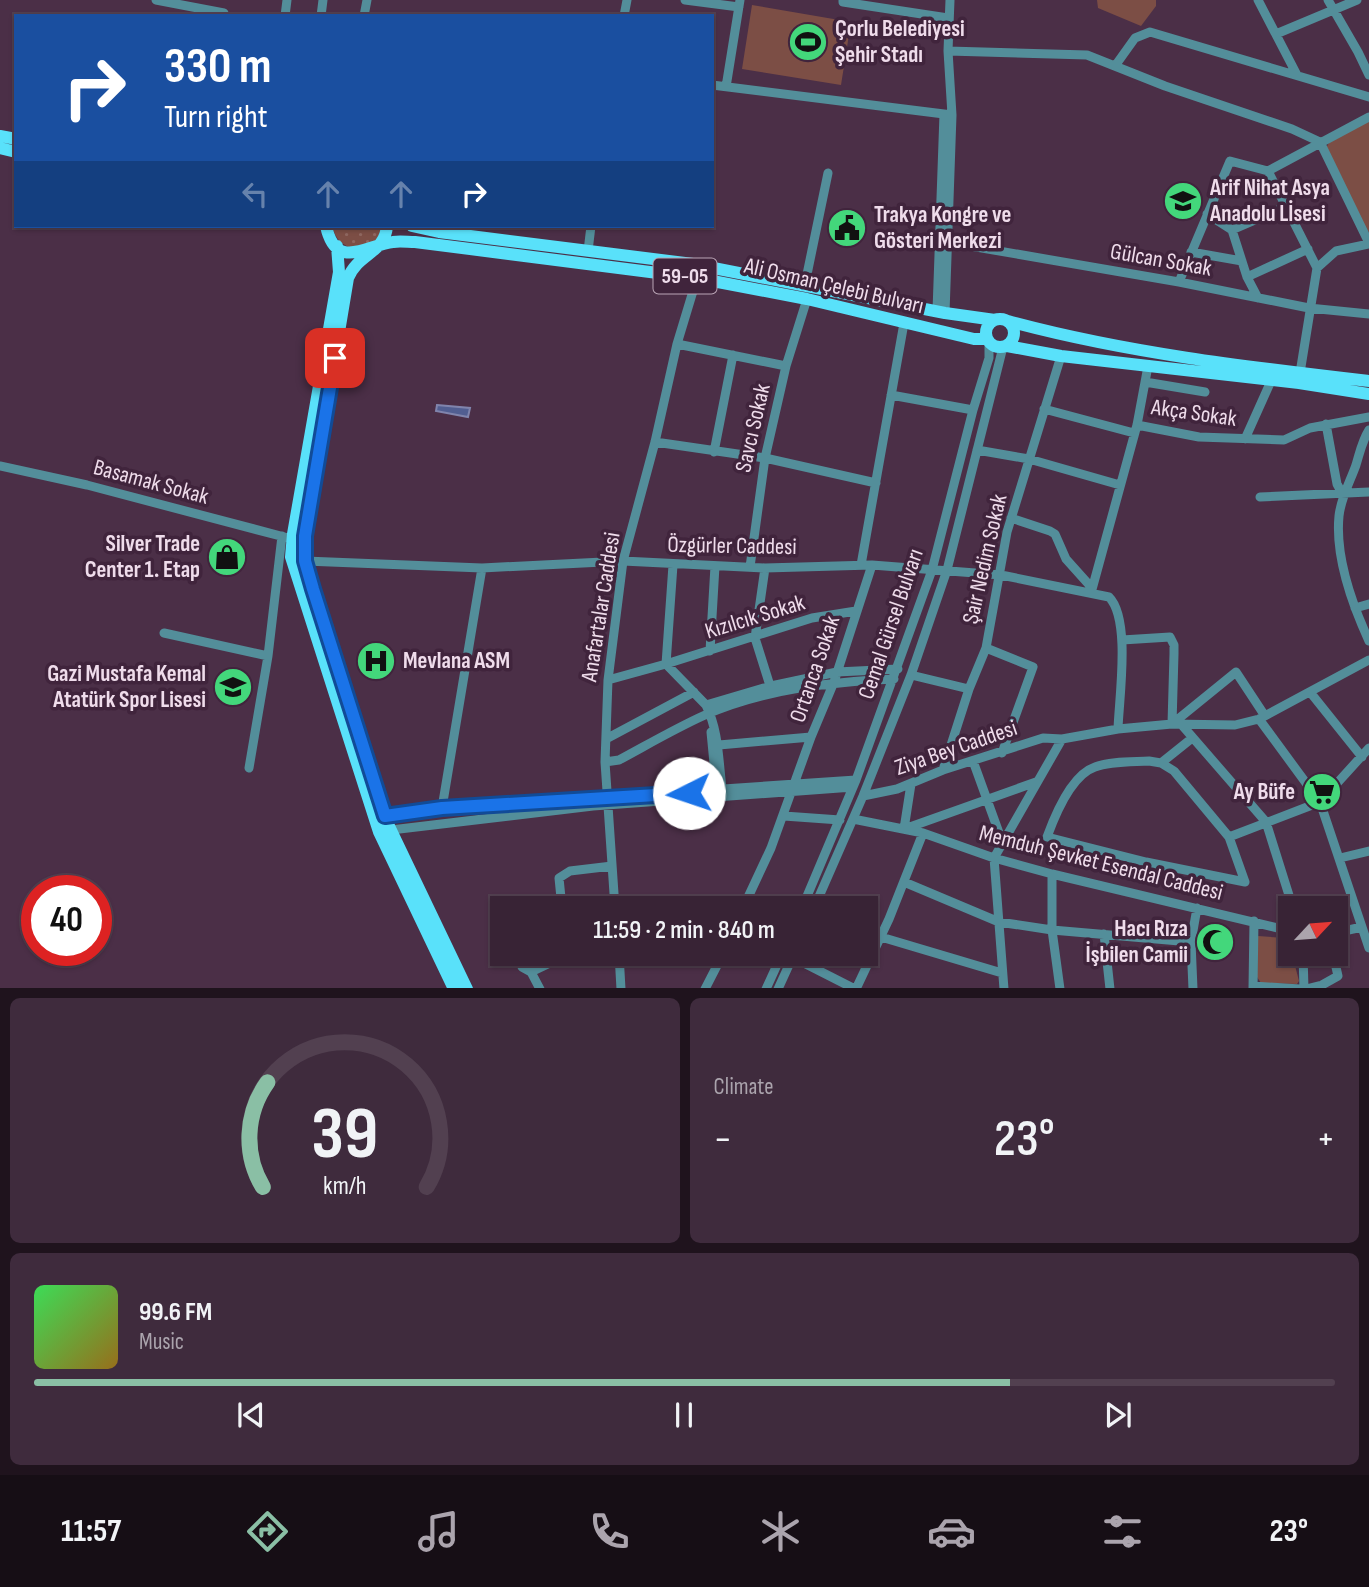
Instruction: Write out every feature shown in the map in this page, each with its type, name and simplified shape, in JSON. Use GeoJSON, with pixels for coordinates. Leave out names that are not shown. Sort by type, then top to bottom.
{"type":"FeatureCollection","features":[{"type":"Feature","properties":{"kind":"main road"},"geometry":{"type":"LineString","coordinates":[[386,228],[380,246],[357,262],[348,278],[305,536],[305,561],[385,816],[467,988]]}},
{"type":"Feature","properties":{"kind":"main road","name":"Ali Osman Çelebi Bulvarı"},"geometry":{"type":"LineString","coordinates":[[421,228],[712,267],[941,312],[1001,320],[1073,339],[1212,362],[1369,381]]}},
{"type":"Feature","properties":{"kind":"main road","name":"59-05"},"geometry":{"type":"LineString","coordinates":[[331,236],[358,254],[380,246]]}},
{"type":"Feature","properties":{"kind":"main road"},"geometry":{"type":"LineString","coordinates":[[331,236],[339,272],[287,538],[379,832],[454,988]]}},
{"type":"Feature","properties":{"kind":"main road","name":"Ali Osman Çelebi Bulvarı"},"geometry":{"type":"LineString","coordinates":[[380,246],[392,242],[438,244],[697,278],[807,299],[988,341]]}},
{"type":"Feature","properties":{"kind":"main road"},"geometry":{"type":"LineString","coordinates":[[1005,346],[1011,342],[1014,333],[1001,320],[986,330],[988,341],[1005,346],[1061,356],[1369,394]]}},
{"type":"Feature","properties":{"kind":"street"},"geometry":{"type":"LineString","coordinates":[[156,0],[224,14],[226,0]]}},
{"type":"Feature","properties":{"kind":"street"},"geometry":{"type":"LineString","coordinates":[[685,0],[739,3],[726,87]]}},
{"type":"Feature","properties":{"kind":"street"},"geometry":{"type":"LineString","coordinates":[[843,0],[948,18]]}},
{"type":"Feature","properties":{"kind":"street"},"geometry":{"type":"LineString","coordinates":[[941,312],[950,0]]}},
{"type":"Feature","properties":{"kind":"street"},"geometry":{"type":"LineString","coordinates":[[1258,0],[1297,75]]}},
{"type":"Feature","properties":{"kind":"street"},"geometry":{"type":"LineString","coordinates":[[1328,0],[1369,75]]}},
{"type":"Feature","properties":{"kind":"street"},"geometry":{"type":"LineString","coordinates":[[1276,34],[1357,0]]}},
{"type":"Feature","properties":{"kind":"street"},"geometry":{"type":"LineString","coordinates":[[1115,66],[1135,38],[1150,32],[1369,97]]}},
{"type":"Feature","properties":{"kind":"street"},"geometry":{"type":"LineString","coordinates":[[948,51],[1087,55],[1165,86],[1292,129],[1320,142],[1369,243],[1336,251],[1317,268]]}},
{"type":"Feature","properties":{"kind":"street"},"geometry":{"type":"LineString","coordinates":[[714,85],[948,114]]}},
{"type":"Feature","properties":{"kind":"street"},"geometry":{"type":"LineString","coordinates":[[1179,282],[1230,161],[1268,171],[1369,117]]}},
{"type":"Feature","properties":{"kind":"street"},"geometry":{"type":"LineString","coordinates":[[941,312],[947,242],[947,157]]}},
{"type":"Feature","properties":{"kind":"street"},"geometry":{"type":"LineString","coordinates":[[1268,171],[1317,268],[1300,373]]}},
{"type":"Feature","properties":{"kind":"street"},"geometry":{"type":"LineString","coordinates":[[805,284],[828,173]]}},
{"type":"Feature","properties":{"kind":"street"},"geometry":{"type":"LineString","coordinates":[[1232,230],[1287,206]]}},
{"type":"Feature","properties":{"kind":"street"},"geometry":{"type":"LineString","coordinates":[[1208,214],[1232,230],[1247,277],[1258,298]]}},
{"type":"Feature","properties":{"kind":"street"},"geometry":{"type":"LineString","coordinates":[[588,251],[591,228]]}},
{"type":"Feature","properties":{"kind":"street","name":"Gülcan Sokak"},"geometry":{"type":"LineString","coordinates":[[947,242],[1179,282],[1309,308],[1369,314]]}},
{"type":"Feature","properties":{"kind":"street"},"geometry":{"type":"LineString","coordinates":[[1247,277],[1308,249]]}},
{"type":"Feature","properties":{"kind":"street"},"geometry":{"type":"LineString","coordinates":[[1191,253],[1242,261]]}},
{"type":"Feature","properties":{"kind":"street"},"geometry":{"type":"LineString","coordinates":[[697,278],[712,267]]}},
{"type":"Feature","properties":{"kind":"street","name":"Anafartalar Caddesi"},"geometry":{"type":"LineString","coordinates":[[614,896],[605,762],[608,680],[623,561],[655,442],[677,344],[697,278]]}},
{"type":"Feature","properties":{"kind":"street","name":"Savcı Sokak"},"geometry":{"type":"LineString","coordinates":[[750,567],[765,458],[786,366],[807,299]]}},
{"type":"Feature","properties":{"kind":"street"},"geometry":{"type":"LineString","coordinates":[[861,565],[904,323]]}},
{"type":"Feature","properties":{"kind":"street","name":"Cemal Gürsel Bulvarı"},"geometry":{"type":"LineString","coordinates":[[807,896],[855,784],[932,570],[989,358],[988,341]]}},
{"type":"Feature","properties":{"kind":"street"},"geometry":{"type":"LineString","coordinates":[[677,344],[786,366]]}},
{"type":"Feature","properties":{"kind":"street","name":"Cemal Gürsel Bulvarı"},"geometry":{"type":"LineString","coordinates":[[819,896],[911,675],[947,570],[1005,346]]}},
{"type":"Feature","properties":{"kind":"street"},"geometry":{"type":"LineString","coordinates":[[714,452],[733,355]]}},
{"type":"Feature","properties":{"kind":"street","name":"Şair Nedim Sokak"},"geometry":{"type":"LineString","coordinates":[[943,770],[969,689],[986,648],[998,575],[1012,518],[1061,356]]}},
{"type":"Feature","properties":{"kind":"street"},"geometry":{"type":"LineString","coordinates":[[1092,591],[1135,429],[1148,366]]}},
{"type":"Feature","properties":{"kind":"street"},"geometry":{"type":"LineString","coordinates":[[1245,439],[1271,381]]}},
{"type":"Feature","properties":{"kind":"street"},"geometry":{"type":"LineString","coordinates":[[1145,382],[1205,392]]}},
{"type":"Feature","properties":{"kind":"street"},"geometry":{"type":"LineString","coordinates":[[891,395],[973,410]]}},
{"type":"Feature","properties":{"kind":"street","name":"Akça Sokak"},"geometry":{"type":"LineString","coordinates":[[1044,409],[1135,429],[1199,437],[1284,440],[1310,428],[1369,417]]}},
{"type":"Feature","properties":{"kind":"street"},"geometry":{"type":"LineString","coordinates":[[1326,424],[1337,484],[1343,495]]}},
{"type":"Feature","properties":{"kind":"street"},"geometry":{"type":"LineString","coordinates":[[1369,430],[1363,439],[1343,495],[1339,516],[1342,561],[1355,608],[1365,620],[1369,640]]}},
{"type":"Feature","properties":{"kind":"street"},"geometry":{"type":"LineString","coordinates":[[655,442],[765,458],[876,483]]}},
{"type":"Feature","properties":{"kind":"street"},"geometry":{"type":"LineString","coordinates":[[977,450],[1029,460],[1120,485]]}},
{"type":"Feature","properties":{"kind":"street","name":"Basamak Sokak"},"geometry":{"type":"LineString","coordinates":[[0,466],[87,485],[287,538]]}},
{"type":"Feature","properties":{"kind":"street"},"geometry":{"type":"LineString","coordinates":[[1260,497],[1369,492]]}},
{"type":"Feature","properties":{"kind":"street"},"geometry":{"type":"LineString","coordinates":[[1012,518],[1055,534],[1066,559],[1092,591]]}},
{"type":"Feature","properties":{"kind":"street"},"geometry":{"type":"LineString","coordinates":[[249,768],[287,538]]}},
{"type":"Feature","properties":{"kind":"street","name":"Özgürler Caddesi"},"geometry":{"type":"LineString","coordinates":[[305,561],[482,568],[623,561],[765,568],[872,565],[947,570],[998,575],[1092,591],[1109,597],[1120,614],[1122,640]]}},
{"type":"Feature","properties":{"kind":"street"},"geometry":{"type":"LineString","coordinates":[[673,565],[666,664],[708,709],[719,745],[720,794]]}},
{"type":"Feature","properties":{"kind":"street","name":"Ortanca Sokak"},"geometry":{"type":"LineString","coordinates":[[748,896],[784,816],[811,737],[836,677],[872,565]]}},
{"type":"Feature","properties":{"kind":"street"},"geometry":{"type":"LineString","coordinates":[[710,651],[715,566]]}},
{"type":"Feature","properties":{"kind":"street"},"geometry":{"type":"LineString","coordinates":[[442,808],[482,568]]}},
{"type":"Feature","properties":{"kind":"street"},"geometry":{"type":"LineString","coordinates":[[765,568],[755,638],[772,690]]}},
{"type":"Feature","properties":{"kind":"street"},"geometry":{"type":"LineString","coordinates":[[1355,608],[1369,604]]}},
{"type":"Feature","properties":{"kind":"street","name":"Kızılcık Sokak"},"geometry":{"type":"LineString","coordinates":[[608,680],[755,638],[812,618],[856,611]]}},
{"type":"Feature","properties":{"kind":"street"},"geometry":{"type":"LineString","coordinates":[[164,633],[268,656]]}},
{"type":"Feature","properties":{"kind":"street"},"geometry":{"type":"LineString","coordinates":[[1118,729],[1122,640],[1170,637],[1174,645],[1177,724],[1266,822],[1289,896]]}},
{"type":"Feature","properties":{"kind":"street"},"geometry":{"type":"LineString","coordinates":[[986,648],[1033,667],[1002,753]]}},
{"type":"Feature","properties":{"kind":"street","name":"Ziya Bey Caddesi"},"geometry":{"type":"LineString","coordinates":[[863,796],[911,784],[943,770],[1043,738],[1062,739],[1118,729],[1177,724],[1235,725],[1262,718],[1369,660]]}},
{"type":"Feature","properties":{"kind":"street"},"geometry":{"type":"LineString","coordinates":[[1177,724],[1236,673],[1262,718],[1320,802],[1363,921],[1369,948]]}},
{"type":"Feature","properties":{"kind":"street"},"geometry":{"type":"LineString","coordinates":[[605,762],[619,760],[708,709],[772,690],[836,677],[896,674]]}},
{"type":"Feature","properties":{"kind":"street"},"geometry":{"type":"LineString","coordinates":[[911,675],[969,689]]}},
{"type":"Feature","properties":{"kind":"street"},"geometry":{"type":"LineString","coordinates":[[606,739],[694,692]]}},
{"type":"Feature","properties":{"kind":"street"},"geometry":{"type":"LineString","coordinates":[[1310,692],[1362,757]]}},
{"type":"Feature","properties":{"kind":"street"},"geometry":{"type":"LineString","coordinates":[[708,709],[720,794]]}},
{"type":"Feature","properties":{"kind":"street"},"geometry":{"type":"LineString","coordinates":[[719,745],[811,737]]}},
{"type":"Feature","properties":{"kind":"street"},"geometry":{"type":"LineString","coordinates":[[1161,763],[1191,738]]}},
{"type":"Feature","properties":{"kind":"street"},"geometry":{"type":"LineString","coordinates":[[1004,988],[994,858],[1062,739]]}},
{"type":"Feature","properties":{"kind":"street"},"geometry":{"type":"LineString","coordinates":[[1229,837],[1320,802],[1369,748]]}},
{"type":"Feature","properties":{"kind":"street"},"geometry":{"type":"LineString","coordinates":[[973,761],[1002,841]]}},
{"type":"Feature","properties":{"kind":"street"},"geometry":{"type":"LineString","coordinates":[[1149,761],[1161,763],[1174,771],[1229,837],[1245,882],[1146,862],[1046,837],[1055,816],[1078,778],[1094,767],[1149,761]]}},
{"type":"Feature","properties":{"kind":"street"},"geometry":{"type":"LineString","coordinates":[[911,784],[905,829],[1036,782]]}},
{"type":"Feature","properties":{"kind":"street"},"geometry":{"type":"LineString","coordinates":[[385,816],[442,808],[608,802],[855,784]]}},
{"type":"Feature","properties":{"kind":"street"},"geometry":{"type":"LineString","coordinates":[[391,830],[608,802]]}},
{"type":"Feature","properties":{"kind":"street"},"geometry":{"type":"LineString","coordinates":[[784,816],[840,820]]}},
{"type":"Feature","properties":{"kind":"street","name":"Memduh Şevket Esendal Caddesi"},"geometry":{"type":"LineString","coordinates":[[853,819],[923,833],[994,858],[1052,874],[1278,928]]}},
{"type":"Feature","properties":{"kind":"street"},"geometry":{"type":"LineString","coordinates":[[856,988],[881,937],[923,833]]}},
{"type":"Feature","properties":{"kind":"street"},"geometry":{"type":"LineString","coordinates":[[1340,858],[1369,851]]}},
{"type":"Feature","properties":{"kind":"street"},"geometry":{"type":"LineString","coordinates":[[561,896],[559,878],[570,871],[612,866]]}},
{"type":"Feature","properties":{"kind":"street"},"geometry":{"type":"LineString","coordinates":[[1052,874],[1052,930],[1060,988]]}},
{"type":"Feature","properties":{"kind":"street"},"geometry":{"type":"LineString","coordinates":[[904,882],[999,922],[1052,930],[1191,942]]}},
{"type":"Feature","properties":{"kind":"street"},"geometry":{"type":"LineString","coordinates":[[1194,988],[1191,942],[1197,908]]}},
{"type":"Feature","properties":{"kind":"street"},"geometry":{"type":"LineString","coordinates":[[1254,921],[1253,987],[1278,988]]}},
{"type":"Feature","properties":{"kind":"street"},"geometry":{"type":"LineString","coordinates":[[1104,934],[1110,988]]}},
{"type":"Feature","properties":{"kind":"street"},"geometry":{"type":"LineString","coordinates":[[881,937],[1002,973]]}},
{"type":"Feature","properties":{"kind":"street"},"geometry":{"type":"LineString","coordinates":[[535,966],[526,969],[539,988]]}},
{"type":"Feature","properties":{"kind":"street"},"geometry":{"type":"LineString","coordinates":[[620,966],[621,988]]}},
{"type":"Feature","properties":{"kind":"street"},"geometry":{"type":"LineString","coordinates":[[706,988],[717,966]]}},
{"type":"Feature","properties":{"kind":"street"},"geometry":{"type":"LineString","coordinates":[[765,988],[776,966]]}},
{"type":"Feature","properties":{"kind":"street"},"geometry":{"type":"LineString","coordinates":[[778,988],[788,966]]}},
{"type":"Feature","properties":{"kind":"street"},"geometry":{"type":"LineString","coordinates":[[812,966],[854,988]]}},
{"type":"Feature","properties":{"kind":"street"},"geometry":{"type":"LineString","coordinates":[[1303,966],[1303,988]]}},
{"type":"Feature","properties":{"kind":"street"},"geometry":{"type":"LineString","coordinates":[[1308,988],[1322,985],[1338,976],[1336,966]]}},
{"type":"Feature","properties":{"kind":"shaded area"},"geometry":{"type":"Polygon","coordinates":[[[1097,0],[1156,0],[1156,6],[1141,26],[1098,8],[1097,0]]]}},
{"type":"Feature","properties":{"kind":"shaded area"},"geometry":{"type":"Polygon","coordinates":[[[752,5],[851,22],[841,85],[742,69],[752,5]]]}},
{"type":"Feature","properties":{"kind":"shaded area"},"geometry":{"type":"Polygon","coordinates":[[[1369,121],[1368,233],[1326,148],[1330,141],[1369,121]]]}},
{"type":"Feature","properties":{"kind":"shaded area"},"geometry":{"type":"Polygon","coordinates":[[[333,228],[383,228],[377,241],[355,250],[346,246],[335,235],[333,228]]]}},
{"type":"Feature","properties":{"kind":"shaded area"},"geometry":{"type":"Polygon","coordinates":[[[1258,936],[1278,937],[1278,966],[1295,966],[1299,981],[1297,984],[1261,983],[1257,977],[1258,936]]]}},
{"type":"Feature","properties":{"kind":"water"},"geometry":{"type":"Polygon","coordinates":[[[437,405],[470,408],[468,417],[436,411],[437,405]]]}},
{"type":"Feature","properties":{"kind":"place","name":"Çorlu Belediyesi Şehir Stadı"},"geometry":{"type":"Point","coordinates":[808,42]}},
{"type":"Feature","properties":{"kind":"place","name":"Arif Nihat Asya Anadolu Lİsesi"},"geometry":{"type":"Point","coordinates":[1183,201]}},
{"type":"Feature","properties":{"kind":"place","name":"Trakya Kongre ve Gösteri Merkezi"},"geometry":{"type":"Point","coordinates":[847,228]}},
{"type":"Feature","properties":{"kind":"place","name":"Silver Trade Center 1. Etap"},"geometry":{"type":"Point","coordinates":[227,557]}},
{"type":"Feature","properties":{"kind":"place","name":"Mevlana ASM"},"geometry":{"type":"Point","coordinates":[376,661]}},
{"type":"Feature","properties":{"kind":"place","name":"Gazi Mustafa Kemal Atatürk Spor Lisesi"},"geometry":{"type":"Point","coordinates":[233,687]}},
{"type":"Feature","properties":{"kind":"place","name":"Ay Büfe"},"geometry":{"type":"Point","coordinates":[1322,792]}},
{"type":"Feature","properties":{"kind":"place","name":"Hacı Rıza İşbilen Camii"},"geometry":{"type":"Point","coordinates":[1215,942]}},
{"type":"Feature","properties":{"kind":"route"},"geometry":{"type":"LineString","coordinates":[[335,358],[304,555],[385,816],[442,808],[689,793]]}}]}
